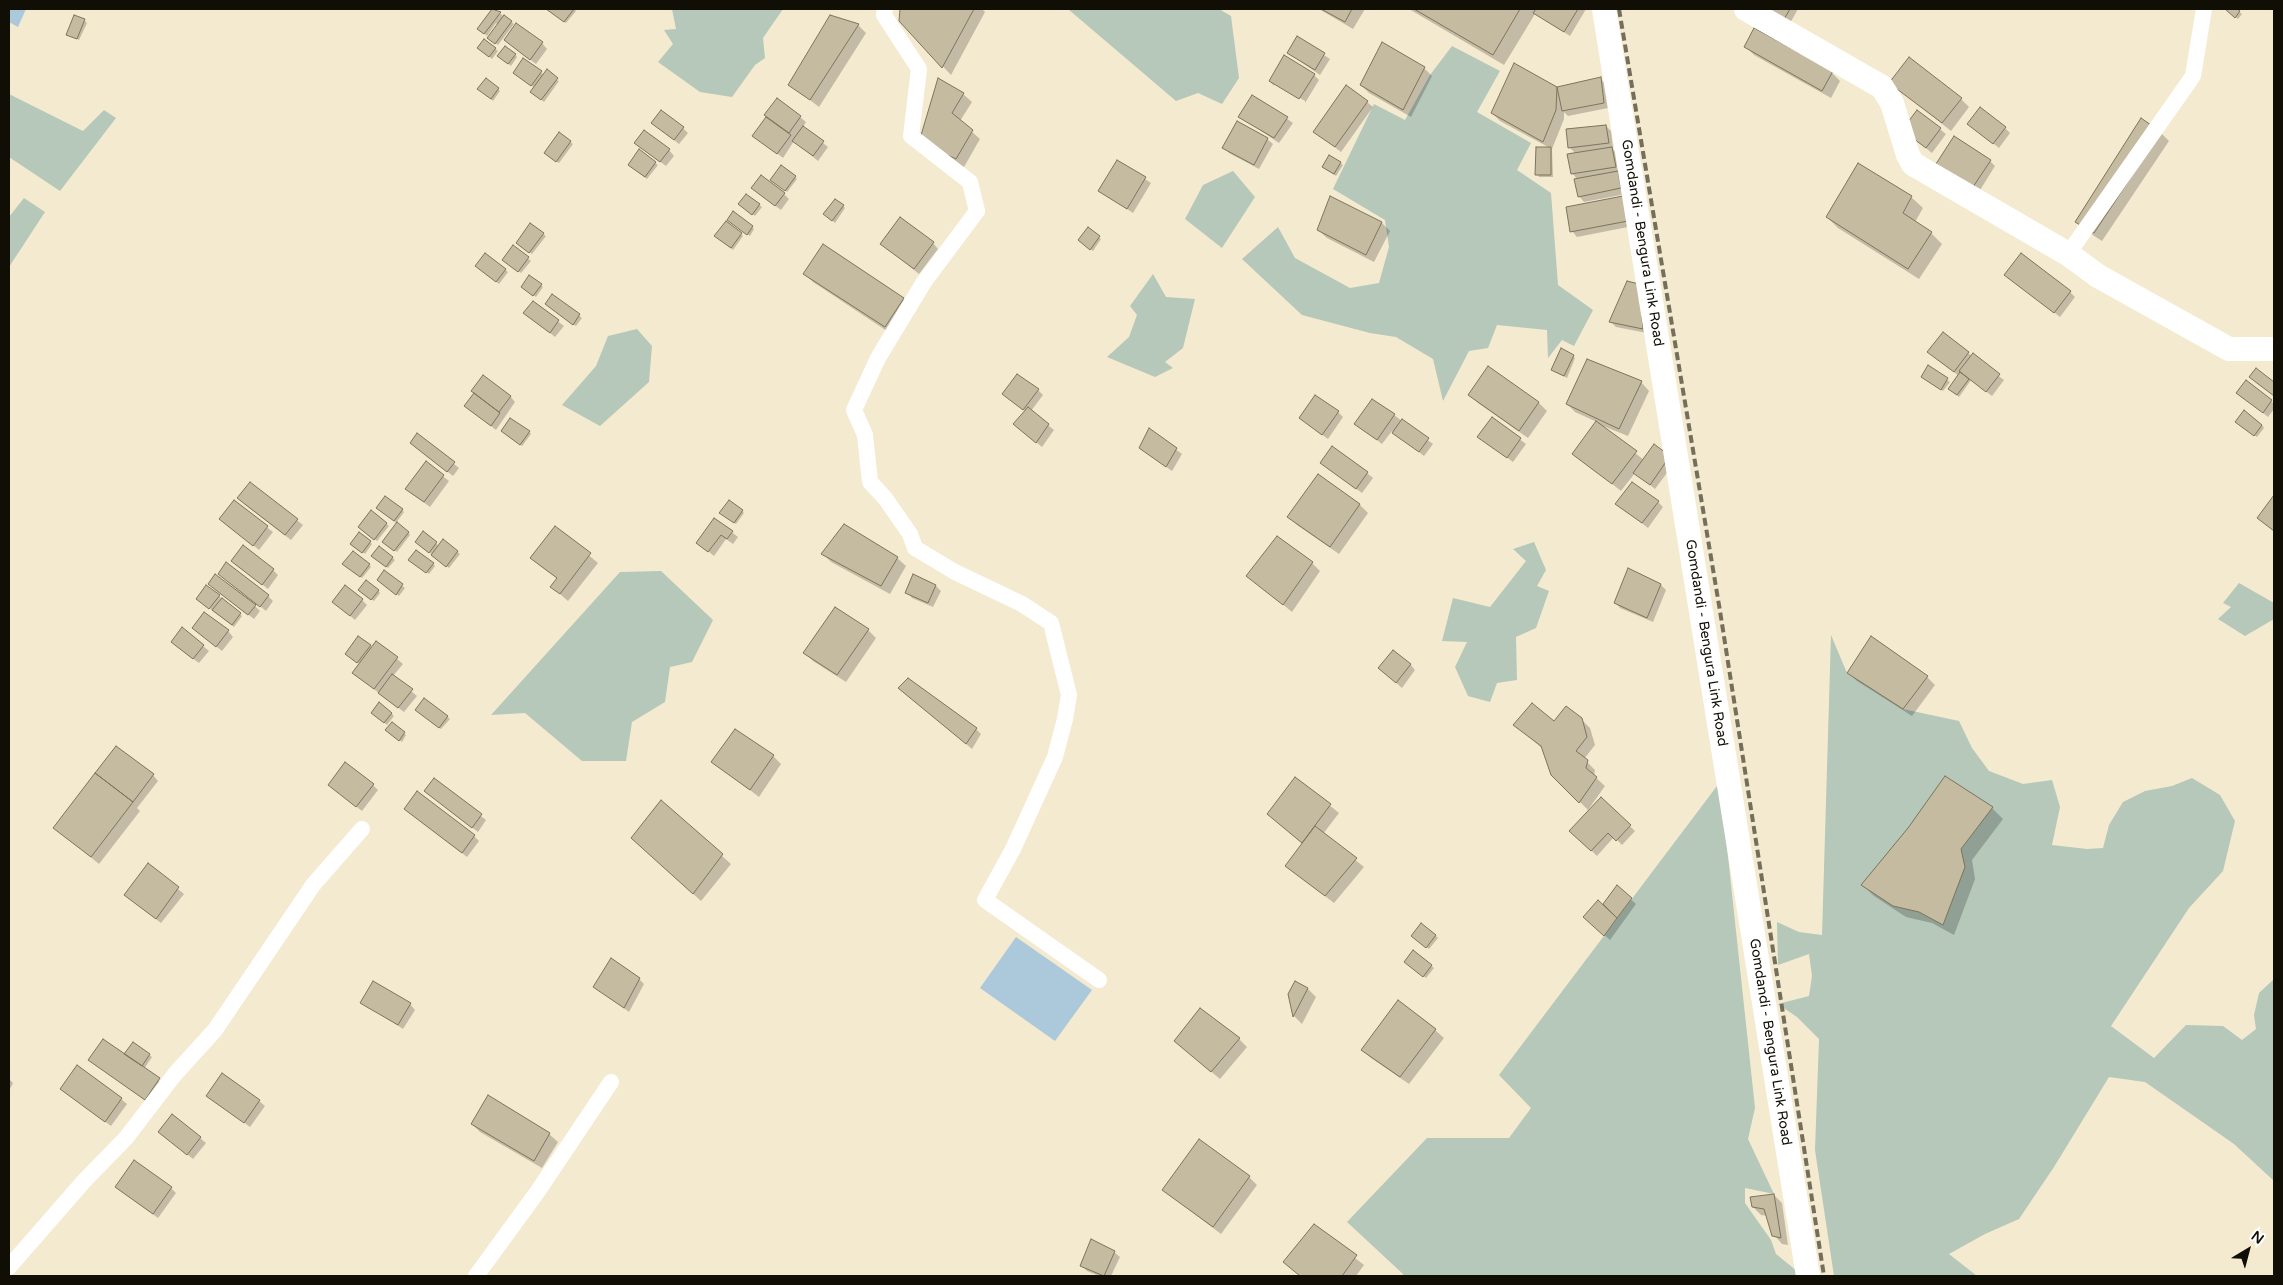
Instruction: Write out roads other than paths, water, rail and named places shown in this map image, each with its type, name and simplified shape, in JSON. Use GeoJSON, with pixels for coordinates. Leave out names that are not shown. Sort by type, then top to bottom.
{"type":"FeatureCollection","features":[{"type":"Feature","properties":{"kind":"main road","name":"Gomdandi - Bengura Link Road"},"geometry":{"type":"LineString","coordinates":[[1604,9],[1808,1276]]}},
{"type":"Feature","properties":{"kind":"main road"},"geometry":{"type":"LineString","coordinates":[[1746,9],[1882,87],[1892,103],[1908,155],[1914,164],[2068,254],[2098,276],[2229,349],[2274,349]]}},
{"type":"Feature","properties":{"kind":"street"},"geometry":{"type":"LineString","coordinates":[[885,9],[884,15],[918,64],[919,69],[910,136],[970,182],[977,211],[924,282],[878,358],[854,410],[865,435],[870,482],[885,498],[910,534],[914,548],[955,572],[1022,604],[1051,623],[1069,695],[1065,719],[1054,757],[1013,849],[985,900],[1099,980]]}},
{"type":"Feature","properties":{"kind":"street"},"geometry":{"type":"LineString","coordinates":[[2068,254],[2193,76],[2204,9]]}},
{"type":"Feature","properties":{"kind":"street"},"geometry":{"type":"LineString","coordinates":[[9,1267],[85,1180],[126,1138],[175,1074],[214,1030],[313,885],[362,829]]}},
{"type":"Feature","properties":{"kind":"street"},"geometry":{"type":"LineString","coordinates":[[476,1276],[538,1191],[611,1082]]}},
{"type":"Feature","properties":{"kind":"water"},"geometry":{"type":"Polygon","coordinates":[[[9,9],[26,9],[18,27],[9,22],[9,9]]]}},
{"type":"Feature","properties":{"kind":"water"},"geometry":{"type":"Polygon","coordinates":[[[1016,937],[1092,990],[1055,1041],[980,988],[1016,937]]]}},
{"type":"Feature","properties":{"kind":"railway"},"geometry":{"type":"LineString","coordinates":[[1619,9],[1720,611],[1824,1276]]}}]}
